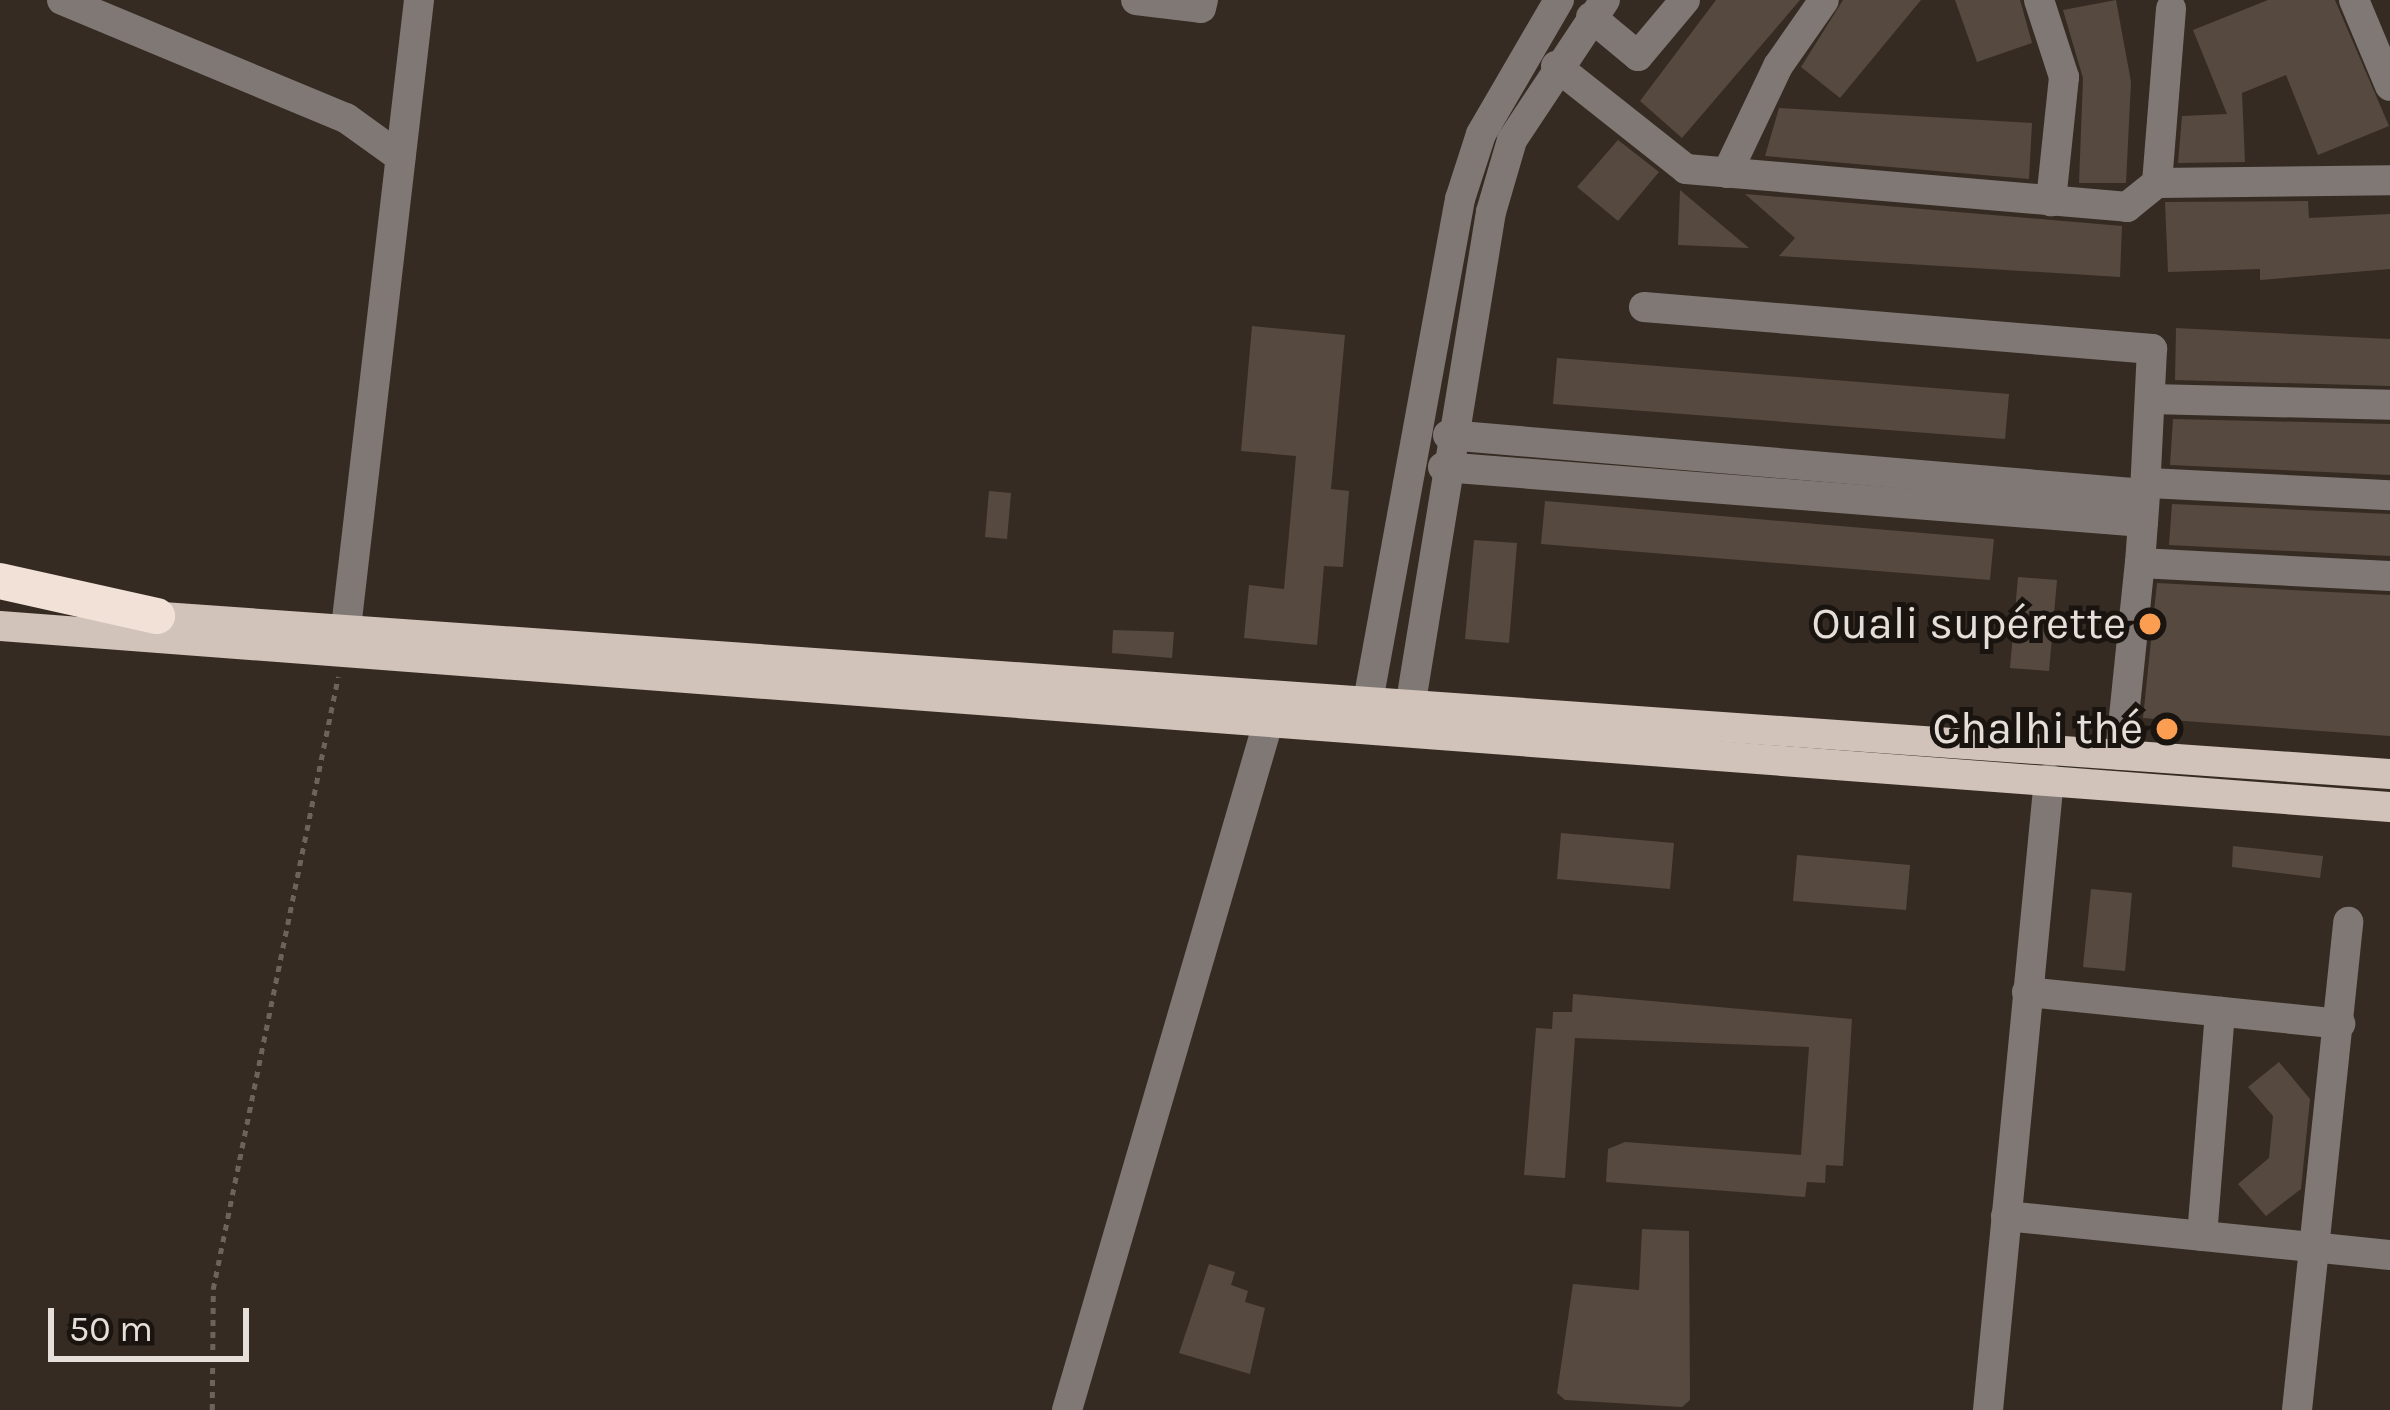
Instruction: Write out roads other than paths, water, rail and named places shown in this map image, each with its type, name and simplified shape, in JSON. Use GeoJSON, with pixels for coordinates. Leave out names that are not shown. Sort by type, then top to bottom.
{"type":"FeatureCollection","features":[{"type":"Feature","properties":{"kind":"highway"},"geometry":{"type":"LineString","coordinates":[[0,581],[157,616]]}},
{"type":"Feature","properties":{"kind":"main road"},"geometry":{"type":"LineString","coordinates":[[0,607],[157,616],[345,641]]}},
{"type":"Feature","properties":{"kind":"main road"},"geometry":{"type":"LineString","coordinates":[[0,626],[345,641],[1274,706],[2390,807]]}},
{"type":"Feature","properties":{"kind":"main road"},"geometry":{"type":"LineString","coordinates":[[1408,720],[2120,755],[2390,774]]}},
{"type":"Feature","properties":{"kind":"street"},"geometry":{"type":"LineString","coordinates":[[62,0],[346,118],[400,157]]}},
{"type":"Feature","properties":{"kind":"street"},"geometry":{"type":"LineString","coordinates":[[345,641],[419,0]]}},
{"type":"Feature","properties":{"kind":"street"},"geometry":{"type":"LineString","coordinates":[[1136,0],[1202,8],[1203,0]]}},
{"type":"Feature","properties":{"kind":"street"},"geometry":{"type":"LineString","coordinates":[[1366,713],[1460,200],[1491,114],[1559,0]]}},
{"type":"Feature","properties":{"kind":"street"},"geometry":{"type":"LineString","coordinates":[[1408,720],[1448,435],[1491,212],[1512,140],[1556,66],[1598,9],[1638,56],[1685,0]]}},
{"type":"Feature","properties":{"kind":"street"},"geometry":{"type":"LineString","coordinates":[[1727,173],[1778,66],[1824,0]]}},
{"type":"Feature","properties":{"kind":"street"},"geometry":{"type":"LineString","coordinates":[[2039,0],[2064,77],[2051,201]]}},
{"type":"Feature","properties":{"kind":"street"},"geometry":{"type":"LineString","coordinates":[[2354,0],[2390,86]]}},
{"type":"Feature","properties":{"kind":"street"},"geometry":{"type":"LineString","coordinates":[[2157,183],[2178,3]]}},
{"type":"Feature","properties":{"kind":"street"},"geometry":{"type":"LineString","coordinates":[[1556,66],[1686,169],[2127,207],[2157,183],[2390,180]]}},
{"type":"Feature","properties":{"kind":"street"},"geometry":{"type":"LineString","coordinates":[[1644,307],[2152,349],[2146,500],[2120,755]]}},
{"type":"Feature","properties":{"kind":"street"},"geometry":{"type":"LineString","coordinates":[[2150,399],[2390,405]]}},
{"type":"Feature","properties":{"kind":"street"},"geometry":{"type":"LineString","coordinates":[[1448,435],[2146,500]]}},
{"type":"Feature","properties":{"kind":"street"},"geometry":{"type":"LineString","coordinates":[[1443,467],[2146,500],[2390,495]]}},
{"type":"Feature","properties":{"kind":"street"},"geometry":{"type":"LineString","coordinates":[[2140,563],[2390,576]]}},
{"type":"Feature","properties":{"kind":"street"},"geometry":{"type":"LineString","coordinates":[[1067,1410],[1274,706]]}},
{"type":"Feature","properties":{"kind":"street"},"geometry":{"type":"LineString","coordinates":[[1988,1410],[2049,779]]}},
{"type":"Feature","properties":{"kind":"street"},"geometry":{"type":"LineString","coordinates":[[2297,1410],[2348,922]]}},
{"type":"Feature","properties":{"kind":"street"},"geometry":{"type":"LineString","coordinates":[[2027,992],[2340,1024]]}},
{"type":"Feature","properties":{"kind":"street"},"geometry":{"type":"LineString","coordinates":[[2202,1236],[2220,1012]]}},
{"type":"Feature","properties":{"kind":"street"},"geometry":{"type":"LineString","coordinates":[[2006,1216],[2390,1255]]}},
{"type":"Feature","properties":{"kind":"place","name":"Ouali supérette"},"geometry":{"type":"Point","coordinates":[2150,624]}},
{"type":"Feature","properties":{"kind":"place","name":"Chalhi thé"},"geometry":{"type":"Point","coordinates":[2167,729]}}]}
